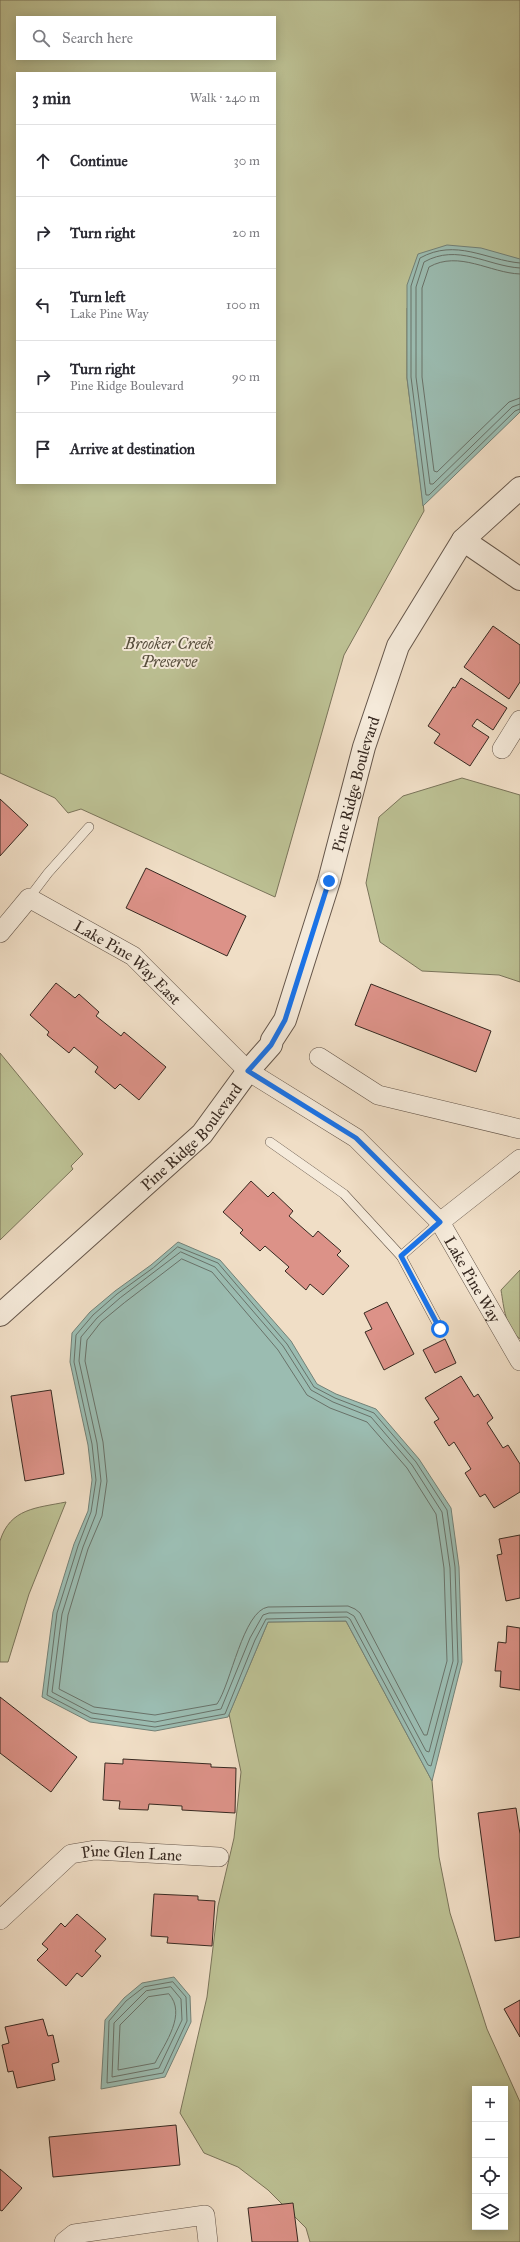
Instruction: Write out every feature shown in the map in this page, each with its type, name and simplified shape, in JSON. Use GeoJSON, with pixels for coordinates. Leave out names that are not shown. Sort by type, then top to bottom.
{"type":"FeatureCollection","features":[{"type":"Feature","properties":{"kind":"street","name":"Pine Ridge Boulevard"},"geometry":{"type":"LineString","coordinates":[[0,1315],[202,1134],[248,1071],[271,1045],[285,1020],[329,881],[364,747],[398,646],[462,540],[520,488]]}},
{"type":"Feature","properties":{"kind":"street"},"geometry":{"type":"LineString","coordinates":[[462,540],[520,579]]}},
{"type":"Feature","properties":{"kind":"street"},"geometry":{"type":"LineString","coordinates":[[502,749],[520,720]]}},
{"type":"Feature","properties":{"kind":"street"},"geometry":{"type":"LineString","coordinates":[[0,933],[29,898]]}},
{"type":"Feature","properties":{"kind":"street","name":"Lake Pine Way East"},"geometry":{"type":"LineString","coordinates":[[29,898],[133,956],[248,1071]]}},
{"type":"Feature","properties":{"kind":"street"},"geometry":{"type":"LineString","coordinates":[[319,1058],[378,1095],[520,1129]]}},
{"type":"Feature","properties":{"kind":"street","name":"Lake Pine Way"},"geometry":{"type":"LineString","coordinates":[[248,1071],[356,1138],[440,1222],[520,1361]]}},
{"type":"Feature","properties":{"kind":"street"},"geometry":{"type":"LineString","coordinates":[[440,1222],[520,1159]]}},
{"type":"Feature","properties":{"kind":"street","name":"Pine Glen Lane"},"geometry":{"type":"LineString","coordinates":[[0,1920],[71,1854],[95,1850],[219,1857]]}},
{"type":"Feature","properties":{"kind":"street"},"geometry":{"type":"LineString","coordinates":[[64,2242],[74,2234],[205,2215],[208,2242]]}},
{"type":"Feature","properties":{"kind":"lane"},"geometry":{"type":"LineString","coordinates":[[29,898],[48,873],[89,827]]}},
{"type":"Feature","properties":{"kind":"lane"},"geometry":{"type":"LineString","coordinates":[[270,1142],[344,1194],[401,1256],[440,1329]]}},
{"type":"Feature","properties":{"kind":"lane"},"geometry":{"type":"LineString","coordinates":[[401,1256],[440,1222]]}},
{"type":"Feature","properties":{"kind":"green space","name":"Brooker Creek Preserve"},"geometry":{"type":"Polygon","coordinates":[[[0,0],[520,0],[520,261],[407,308],[407,378],[424,511],[344,655],[275,897],[81,809],[68,813],[55,798],[0,773],[0,0]]]}},
{"type":"Feature","properties":{"kind":"green space"},"geometry":{"type":"Polygon","coordinates":[[[462,778],[520,795],[520,982],[499,975],[422,971],[380,942],[366,883],[379,817],[403,796],[462,778]]]}},
{"type":"Feature","properties":{"kind":"green space"},"geometry":{"type":"Polygon","coordinates":[[[0,1053],[83,1154],[71,1166],[73,1169],[0,1240],[0,1053]]]}},
{"type":"Feature","properties":{"kind":"green space"},"geometry":{"type":"Polygon","coordinates":[[[520,1270],[520,1339],[508,1323],[504,1310],[501,1290],[520,1270]]]}},
{"type":"Feature","properties":{"kind":"green space"},"geometry":{"type":"Polygon","coordinates":[[[66,1502],[29,1594],[8,1662],[0,1662],[0,1541],[10,1522],[26,1511],[66,1502]]]}},
{"type":"Feature","properties":{"kind":"green space"},"geometry":{"type":"Polygon","coordinates":[[[346,1621],[432,1781],[439,1857],[450,1913],[487,2029],[520,2102],[520,2242],[310,2242],[306,2228],[268,2190],[238,2167],[204,2153],[180,2113],[207,1997],[218,1906],[234,1838],[241,1772],[229,1714],[268,1622],[346,1621]]]}},
{"type":"Feature","properties":{"kind":"water"},"geometry":{"type":"Polygon","coordinates":[[[447,245],[481,248],[520,259],[520,412],[423,506],[407,378],[407,285],[418,254],[447,245]]]}},
{"type":"Feature","properties":{"kind":"water"},"geometry":{"type":"Polygon","coordinates":[[[178,1242],[220,1260],[291,1341],[317,1384],[336,1394],[376,1409],[419,1459],[451,1508],[459,1567],[462,1662],[432,1781],[346,1621],[268,1622],[228,1717],[155,1731],[90,1722],[42,1697],[53,1612],[74,1544],[88,1511],[92,1480],[88,1445],[70,1362],[72,1333],[90,1312],[178,1242]]]}},
{"type":"Feature","properties":{"kind":"water"},"geometry":{"type":"Polygon","coordinates":[[[174,1977],[190,1996],[191,2022],[165,2077],[101,2089],[105,2020],[124,1998],[142,1983],[174,1977]]]}},
{"type":"Feature","properties":{"kind":"building"},"geometry":{"type":"Polygon","coordinates":[[[493,626],[520,645],[520,682],[509,699],[464,667],[493,626]]]}},
{"type":"Feature","properties":{"kind":"building"},"geometry":{"type":"Polygon","coordinates":[[[461,678],[507,708],[493,730],[477,719],[472,726],[489,737],[470,766],[434,743],[440,734],[428,726],[453,687],[455,688],[461,678]]]}},
{"type":"Feature","properties":{"kind":"building"},"geometry":{"type":"Polygon","coordinates":[[[0,799],[28,825],[0,856],[0,799]]]}},
{"type":"Feature","properties":{"kind":"building"},"geometry":{"type":"Polygon","coordinates":[[[146,868],[246,916],[227,956],[126,908],[146,868]]]}},
{"type":"Feature","properties":{"kind":"building"},"geometry":{"type":"Polygon","coordinates":[[[56,983],[75,998],[79,994],[99,1012],[96,1016],[121,1036],[124,1032],[166,1067],[139,1100],[120,1084],[115,1089],[95,1072],[98,1067],[74,1047],[69,1053],[47,1035],[49,1032],[30,1015],[56,983]]]}},
{"type":"Feature","properties":{"kind":"building"},"geometry":{"type":"Polygon","coordinates":[[[371,984],[491,1031],[476,1072],[355,1025],[371,984]]]}},
{"type":"Feature","properties":{"kind":"building"},"geometry":{"type":"Polygon","coordinates":[[[251,1181],[268,1197],[273,1192],[293,1211],[289,1216],[313,1237],[318,1231],[341,1251],[337,1255],[349,1266],[323,1295],[310,1284],[306,1290],[285,1271],[289,1267],[265,1246],[260,1251],[240,1233],[243,1230],[223,1212],[251,1181]]]}},
{"type":"Feature","properties":{"kind":"building"},"geometry":{"type":"Polygon","coordinates":[[[387,1302],[414,1354],[384,1370],[365,1332],[372,1329],[364,1313],[387,1302]]]}},
{"type":"Feature","properties":{"kind":"building"},"geometry":{"type":"Polygon","coordinates":[[[445,1339],[456,1363],[435,1373],[423,1350],[445,1339]]]}},
{"type":"Feature","properties":{"kind":"building"},"geometry":{"type":"Polygon","coordinates":[[[461,1376],[474,1397],[478,1394],[493,1418],[487,1423],[503,1448],[508,1445],[520,1464],[520,1492],[494,1508],[485,1494],[480,1497],[465,1473],[471,1469],[454,1442],[449,1446],[434,1422],[439,1419],[425,1398],[461,1376]]]}},
{"type":"Feature","properties":{"kind":"building"},"geometry":{"type":"Polygon","coordinates":[[[51,1390],[64,1474],[25,1481],[11,1396],[51,1390]]]}},
{"type":"Feature","properties":{"kind":"building"},"geometry":{"type":"Polygon","coordinates":[[[520,1535],[520,1598],[506,1601],[497,1555],[502,1554],[499,1539],[520,1535]]]}},
{"type":"Feature","properties":{"kind":"building"},"geometry":{"type":"Polygon","coordinates":[[[507,1626],[520,1628],[520,1690],[500,1687],[501,1671],[495,1671],[498,1642],[506,1643],[507,1626]]]}},
{"type":"Feature","properties":{"kind":"building"},"geometry":{"type":"Polygon","coordinates":[[[0,1697],[77,1757],[51,1792],[0,1753],[0,1697]]]}},
{"type":"Feature","properties":{"kind":"building"},"geometry":{"type":"Polygon","coordinates":[[[123,1759],[211,1764],[211,1767],[236,1768],[235,1813],[182,1810],[182,1806],[149,1804],[148,1810],[119,1809],[120,1801],[103,1800],[105,1763],[123,1764],[123,1759]]]}},
{"type":"Feature","properties":{"kind":"building"},"geometry":{"type":"Polygon","coordinates":[[[516,1808],[520,1834],[520,1937],[495,1941],[478,1813],[516,1808]]]}},
{"type":"Feature","properties":{"kind":"building"},"geometry":{"type":"Polygon","coordinates":[[[154,1894],[198,1896],[198,1900],[215,1901],[212,1946],[167,1943],[168,1937],[151,1936],[154,1894]]]}},
{"type":"Feature","properties":{"kind":"building"},"geometry":{"type":"Polygon","coordinates":[[[77,1914],[106,1939],[95,1951],[101,1956],[82,1977],[77,1973],[66,1986],[37,1960],[48,1949],[42,1944],[61,1923],[65,1927],[77,1914]]]}},
{"type":"Feature","properties":{"kind":"building"},"geometry":{"type":"Polygon","coordinates":[[[520,2000],[520,2037],[504,2009],[520,2000]]]}},
{"type":"Feature","properties":{"kind":"building"},"geometry":{"type":"Polygon","coordinates":[[[43,2019],[48,2036],[53,2035],[59,2062],[52,2064],[55,2080],[17,2088],[13,2071],[8,2072],[2,2045],[9,2043],[5,2027],[43,2019]]]}},
{"type":"Feature","properties":{"kind":"building"},"geometry":{"type":"Polygon","coordinates":[[[176,2125],[180,2165],[53,2177],[49,2137],[176,2125]]]}},
{"type":"Feature","properties":{"kind":"building"},"geometry":{"type":"Polygon","coordinates":[[[0,2169],[22,2188],[2,2211],[0,2210],[0,2169]]]}},
{"type":"Feature","properties":{"kind":"building"},"geometry":{"type":"Polygon","coordinates":[[[293,2203],[298,2242],[252,2242],[248,2208],[293,2203]]]}},
{"type":"Feature","properties":{"kind":"route"},"geometry":{"type":"LineString","coordinates":[[329,881],[285,1020],[272,1040],[271,1045],[248,1071],[356,1138],[440,1222],[401,1256],[440,1329]]}}]}
